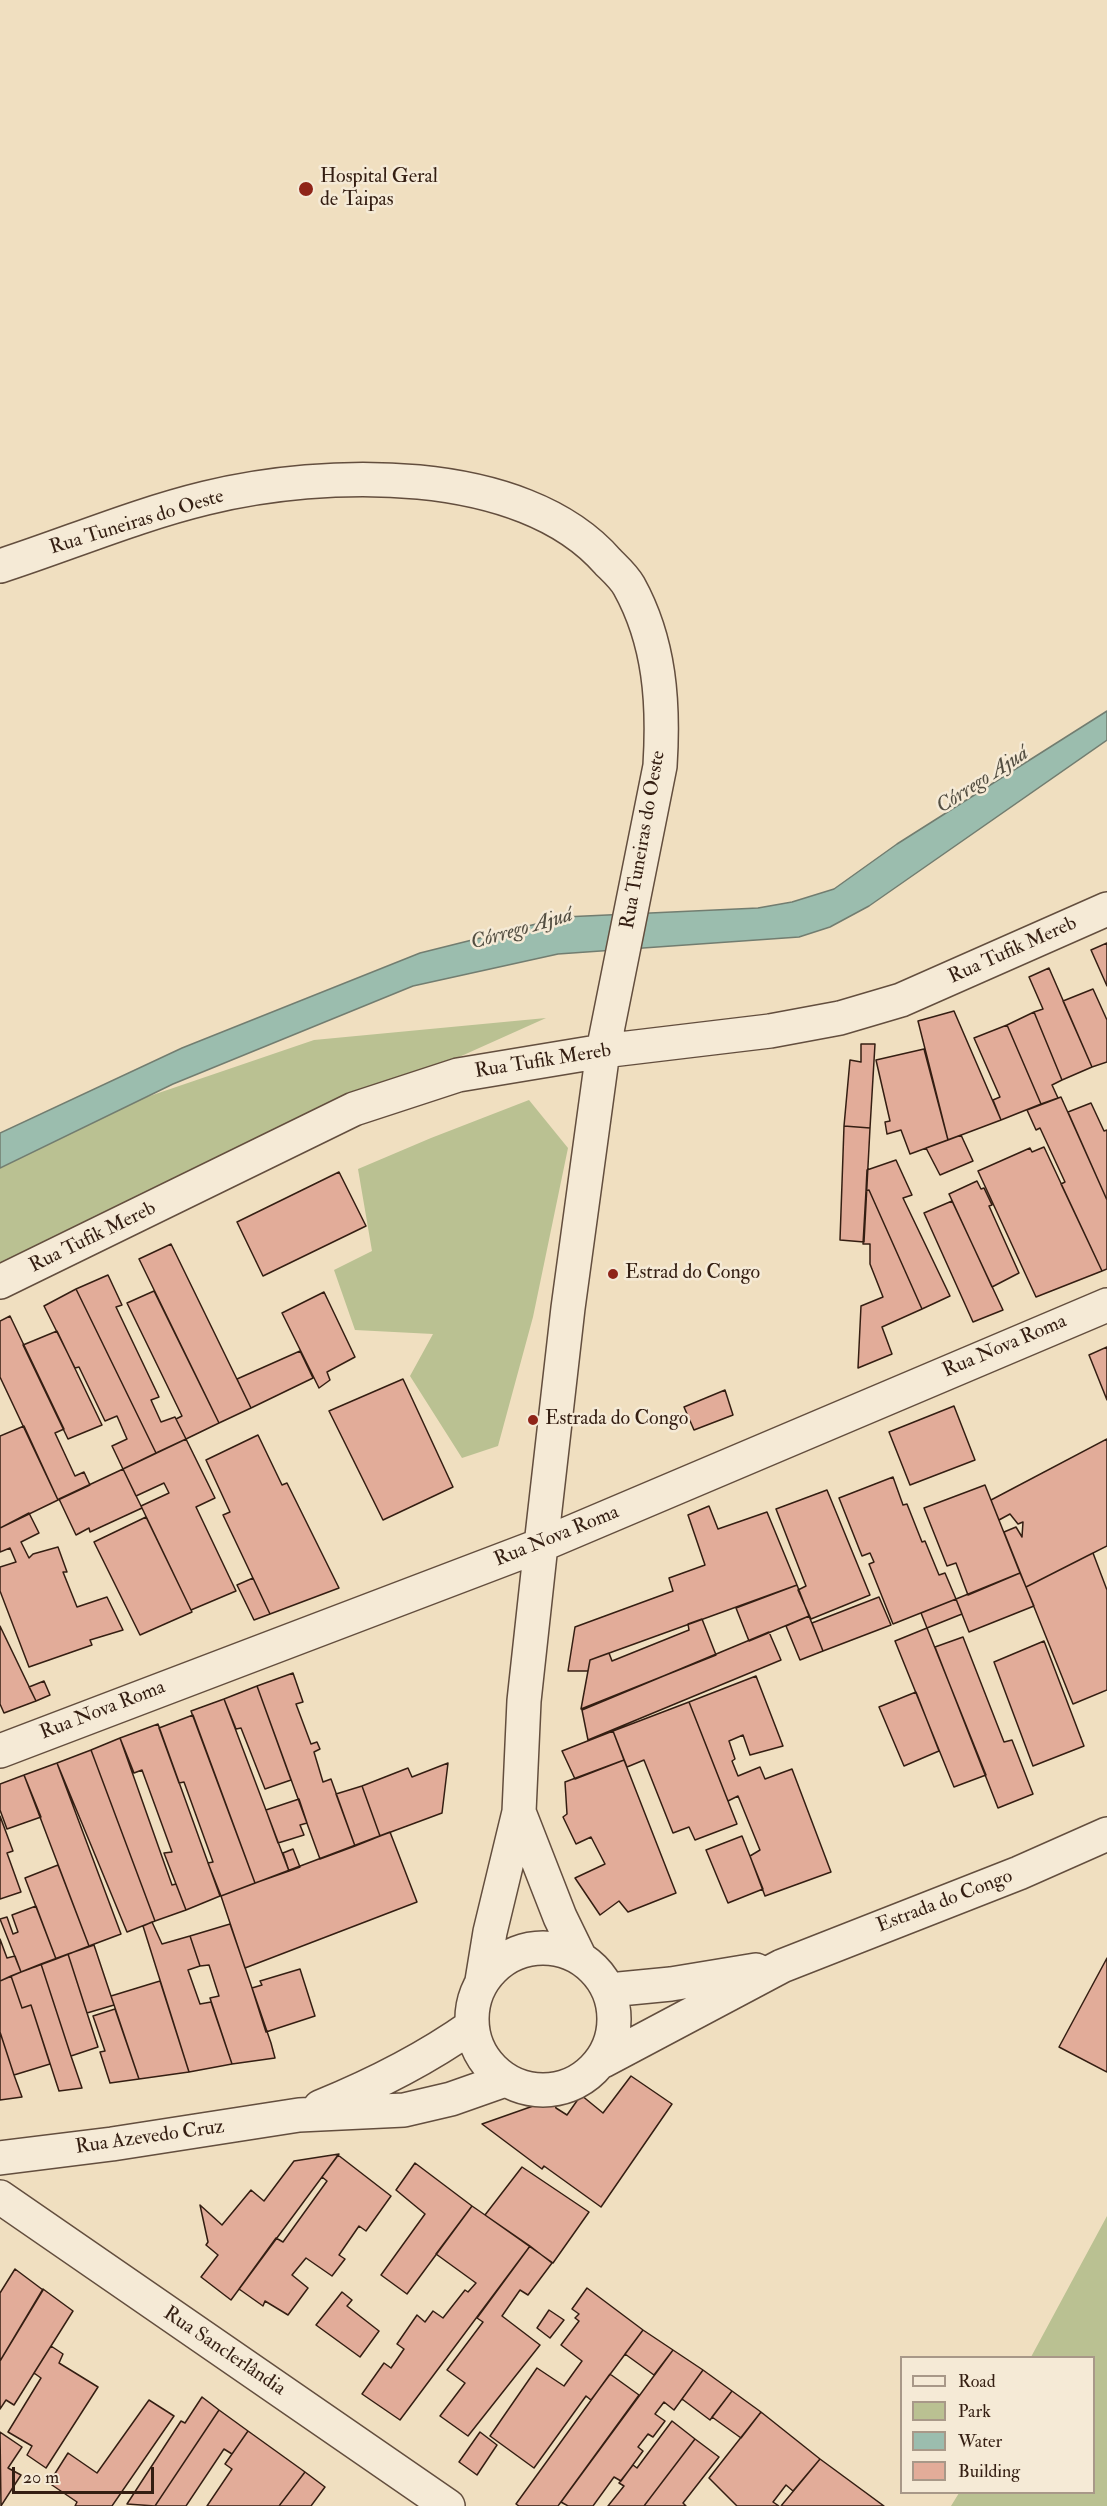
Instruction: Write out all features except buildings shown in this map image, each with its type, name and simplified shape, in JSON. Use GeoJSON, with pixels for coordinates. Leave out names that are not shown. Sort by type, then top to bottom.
{"type":"FeatureCollection","features":[{"type":"Feature","properties":{"kind":"street","name":"Rua Tuneiras do Oeste"},"geometry":{"type":"LineString","coordinates":[[0,566],[206,498],[271,486],[306,483],[423,482],[480,491],[529,507],[563,522],[596,548],[628,584],[649,630],[660,677],[663,724],[660,766],[603,1051]]}},
{"type":"Feature","properties":{"kind":"street","name":"Rua Tufik Mereb"},"geometry":{"type":"LineString","coordinates":[[0,1282],[354,1109],[458,1075],[603,1051],[770,1031],[840,1018],[901,1000],[1107,909]]}},
{"type":"Feature","properties":{"kind":"street"},"geometry":{"type":"LineString","coordinates":[[519,1812],[560,1917],[579,1956],[596,1971],[609,1990],[615,2014],[613,2038],[603,2061],[586,2077],[565,2088],[543,2091],[519,2087],[505,2080],[483,2057],[472,2026],[472,2011],[482,1981],[490,1932],[519,1812],[524,1701],[541,1545],[568,1308],[603,1051]]}},
{"type":"Feature","properties":{"kind":"street","name":"Rua Nova Roma"},"geometry":{"type":"LineString","coordinates":[[0,1751],[541,1545],[1107,1305]]}},
{"type":"Feature","properties":{"kind":"street","name":"Estrada do Congo"},"geometry":{"type":"LineString","coordinates":[[603,2061],[782,1966],[1019,1873],[1107,1834]]}},
{"type":"Feature","properties":{"kind":"street"},"geometry":{"type":"LineString","coordinates":[[482,1981],[496,1965],[514,1953],[535,1947],[557,1949],[579,1956]]}},
{"type":"Feature","properties":{"kind":"street","name":"Estrada do Congo"},"geometry":{"type":"LineString","coordinates":[[609,1990],[671,1984],[782,1966]]}},
{"type":"Feature","properties":{"kind":"street","name":"Rua Azevedo Cruz"},"geometry":{"type":"LineString","coordinates":[[299,2115],[397,2073],[433,2054],[472,2026]]}},
{"type":"Feature","properties":{"kind":"street","name":"Rua Azevedo Cruz"},"geometry":{"type":"LineString","coordinates":[[0,2158],[112,2144],[299,2115],[404,2110],[451,2099],[505,2080]]}},
{"type":"Feature","properties":{"kind":"street","name":"Rua Sanclerlândia"},"geometry":{"type":"LineString","coordinates":[[0,2197],[448,2506]]}},
{"type":"Feature","properties":{"kind":"green space"},"geometry":{"type":"Polygon","coordinates":[[[546,1018],[0,1263],[0,1147],[314,1040],[546,1018]]]}},
{"type":"Feature","properties":{"kind":"green space"},"geometry":{"type":"Polygon","coordinates":[[[529,1100],[568,1148],[533,1317],[498,1446],[462,1458],[410,1376],[433,1334],[355,1330],[334,1270],[372,1251],[358,1169],[529,1100]]]}},
{"type":"Feature","properties":{"kind":"green space"},"geometry":{"type":"Polygon","coordinates":[[[1107,2216],[1107,2506],[951,2506],[958,2494],[1095,2494],[1095,2356],[1032,2356],[1107,2216]]]}},
{"type":"Feature","properties":{"kind":"water","name":"Córrego Ajuá"},"geometry":{"type":"Polygon","coordinates":[[[1107,711],[1107,740],[869,906],[830,927],[799,937],[558,954],[413,986],[173,1084],[0,1168],[0,1133],[182,1048],[420,953],[564,917],[758,908],[792,902],[834,889],[897,844],[1107,711]]]}},
{"type":"Feature","properties":{"kind":"place","name":"Hospital Geral de Taipas"},"geometry":{"type":"Point","coordinates":[306,189]}},
{"type":"Feature","properties":{"kind":"place","name":"Estrad do Congo"},"geometry":{"type":"Point","coordinates":[613,1274]}},
{"type":"Feature","properties":{"kind":"place","name":"Estrada do Congo"},"geometry":{"type":"Point","coordinates":[533,1420]}}]}
